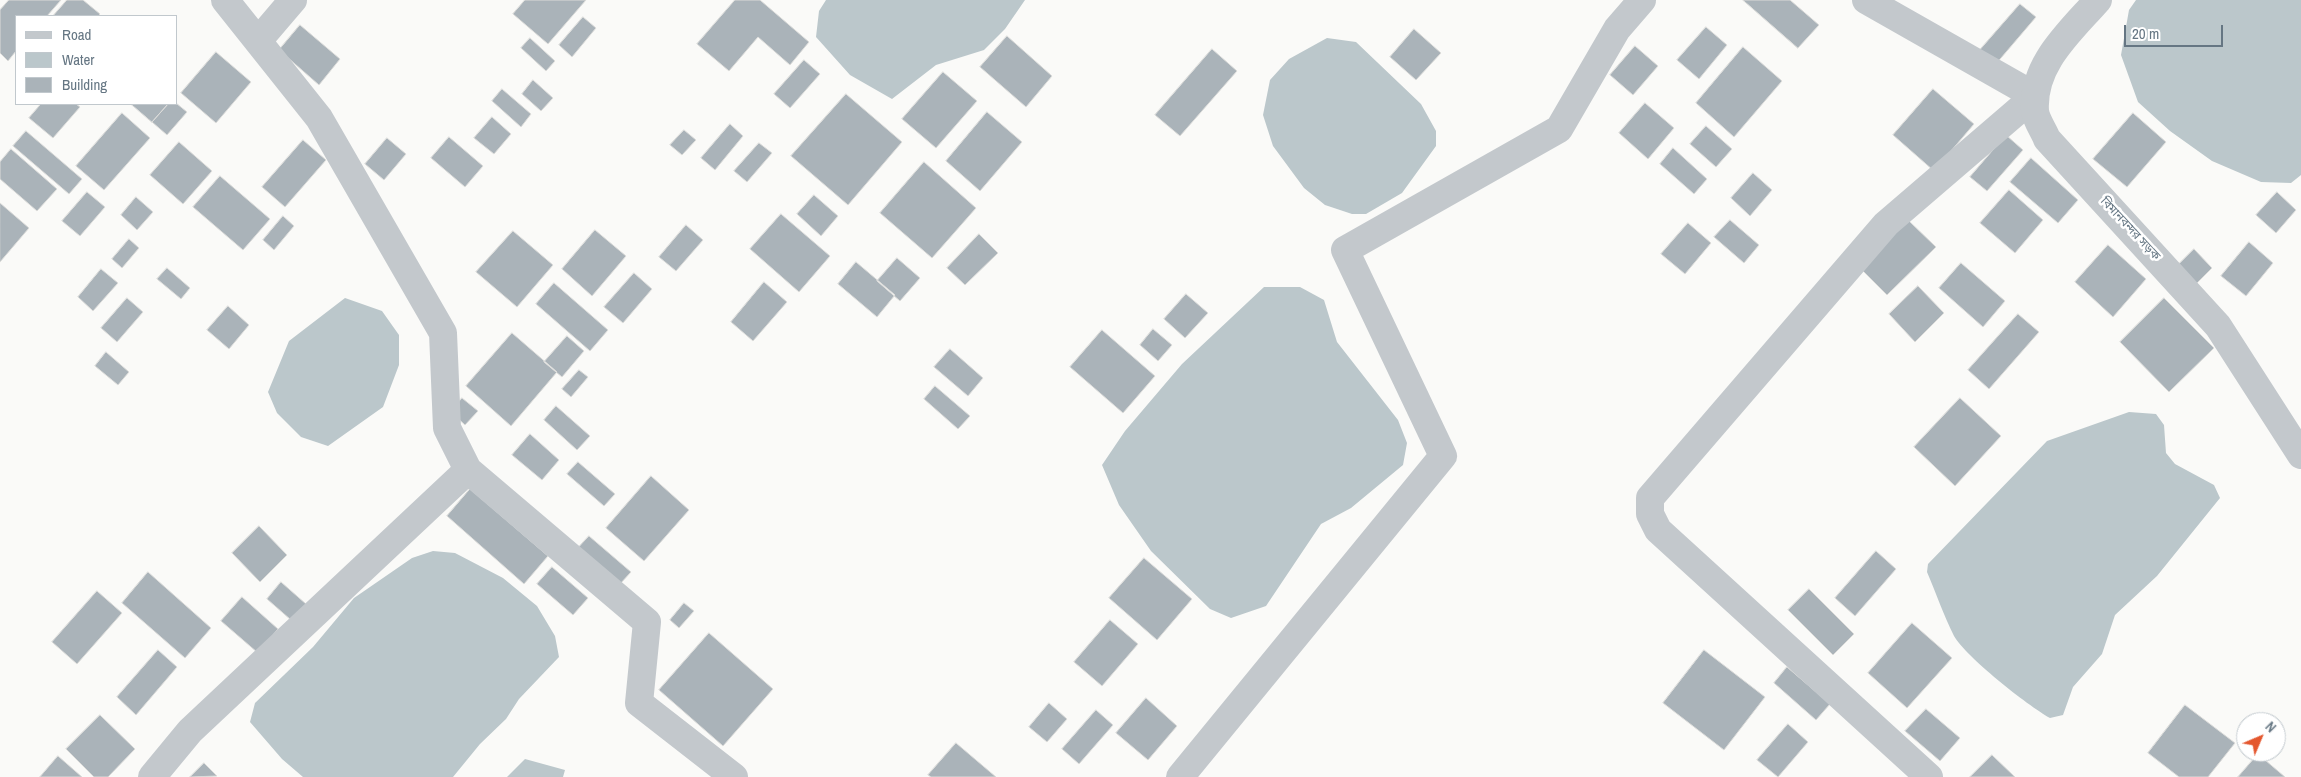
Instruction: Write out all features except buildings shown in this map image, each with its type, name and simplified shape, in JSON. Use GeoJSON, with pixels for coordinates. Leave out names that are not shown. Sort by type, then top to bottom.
{"type":"FeatureCollection","features":[{"type":"Feature","properties":{"kind":"street"},"geometry":{"type":"LineString","coordinates":[[225,0],[320,118],[443,332],[447,428],[468,470],[647,622],[639,703],[734,777]]}},
{"type":"Feature","properties":{"kind":"street"},"geometry":{"type":"LineString","coordinates":[[258,41],[293,0]]}},
{"type":"Feature","properties":{"kind":"street"},"geometry":{"type":"LineString","coordinates":[[1180,777],[1443,456],[1345,250],[1559,129],[1616,29],[1642,0]]}},
{"type":"Feature","properties":{"kind":"street"},"geometry":{"type":"LineString","coordinates":[[1866,0],[2035,96],[1886,224],[1650,498],[1650,514],[1658,530],[1929,777]]}},
{"type":"Feature","properties":{"kind":"street","name":"বিমানবন্দর সড়ক"},"geometry":{"type":"LineString","coordinates":[[2098,0],[2052,53],[2037,83],[2035,112],[2047,139],[2218,326],[2301,455]]}},
{"type":"Feature","properties":{"kind":"street"},"geometry":{"type":"LineString","coordinates":[[152,777],[190,731],[468,470]]}},
{"type":"Feature","properties":{"kind":"water"},"geometry":{"type":"Polygon","coordinates":[[[826,0],[1025,0],[1005,29],[984,50],[936,65],[892,99],[850,75],[816,37],[819,11],[826,0]]]}},
{"type":"Feature","properties":{"kind":"water"},"geometry":{"type":"Polygon","coordinates":[[[2136,0],[2301,0],[2301,175],[2291,183],[2261,182],[2212,161],[2170,131],[2138,102],[2121,55],[2129,10],[2136,0]]]}},
{"type":"Feature","properties":{"kind":"water"},"geometry":{"type":"Polygon","coordinates":[[[1327,38],[1356,42],[1421,104],[1436,131],[1436,146],[1402,193],[1366,214],[1352,214],[1325,205],[1304,188],[1273,146],[1263,115],[1270,80],[1289,59],[1327,38]]]}},
{"type":"Feature","properties":{"kind":"water"},"geometry":{"type":"Polygon","coordinates":[[[1264,287],[1300,287],[1324,300],[1337,342],[1398,420],[1407,443],[1403,465],[1351,508],[1321,524],[1266,606],[1231,618],[1210,609],[1151,551],[1119,505],[1102,465],[1125,431],[1182,364],[1264,287]]]}},
{"type":"Feature","properties":{"kind":"water"},"geometry":{"type":"Polygon","coordinates":[[[345,298],[382,311],[399,335],[399,365],[383,407],[328,446],[301,437],[277,413],[268,392],[289,341],[345,298]]]}},
{"type":"Feature","properties":{"kind":"water"},"geometry":{"type":"Polygon","coordinates":[[[2129,412],[2156,414],[2164,425],[2166,453],[2175,464],[2214,485],[2220,498],[2157,576],[2115,615],[2102,654],[2073,687],[2063,715],[2050,718],[1998,680],[1961,645],[1950,628],[1927,572],[1928,564],[2047,441],[2129,412]]]}},
{"type":"Feature","properties":{"kind":"water"},"geometry":{"type":"Polygon","coordinates":[[[433,551],[455,553],[503,578],[537,606],[555,636],[559,657],[519,699],[506,719],[480,744],[453,777],[303,777],[282,759],[250,722],[255,703],[313,647],[354,598],[412,558],[433,551]]]}},
{"type":"Feature","properties":{"kind":"water"},"geometry":{"type":"Polygon","coordinates":[[[525,759],[565,770],[563,777],[507,777],[525,759]]]}}]}
